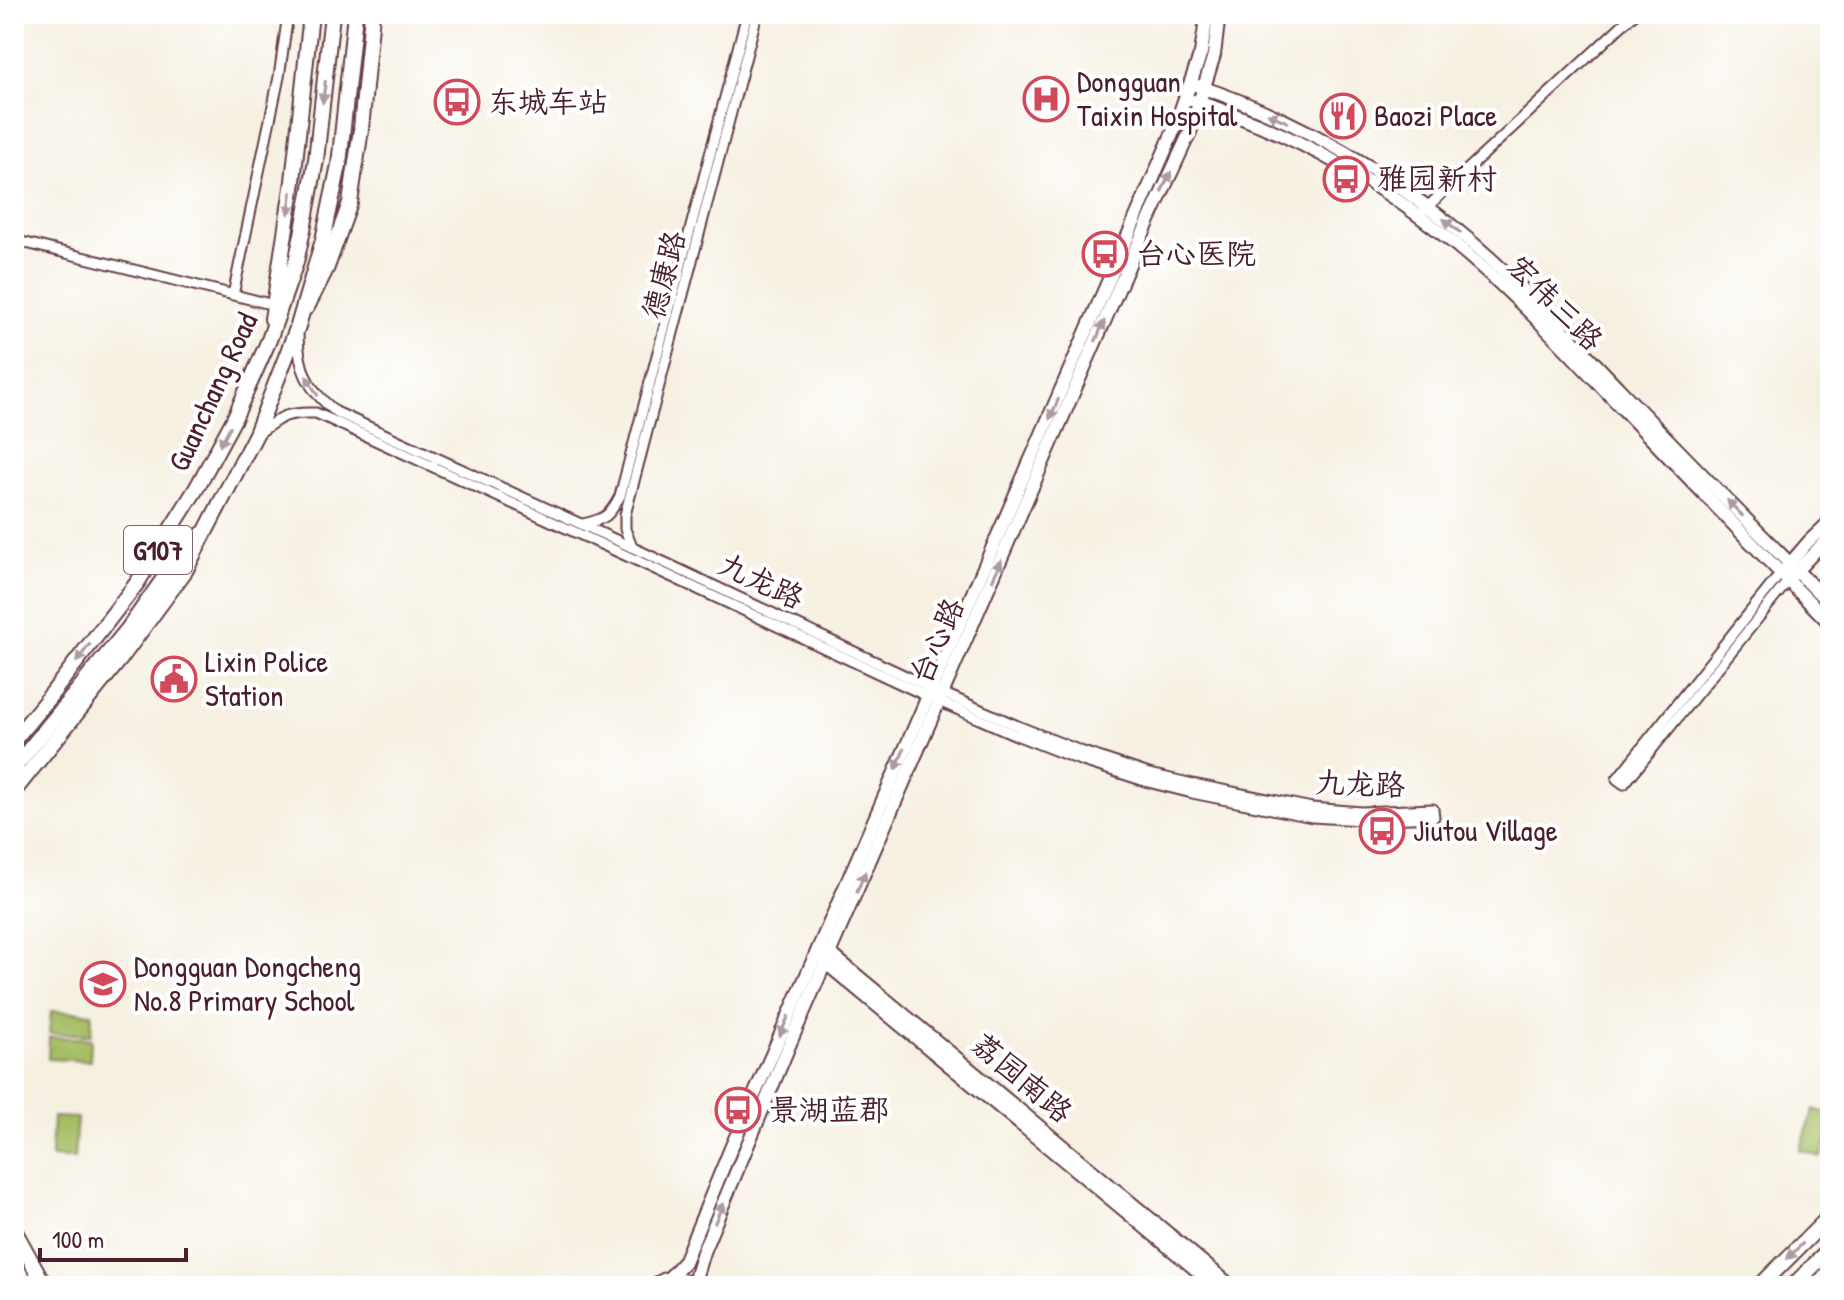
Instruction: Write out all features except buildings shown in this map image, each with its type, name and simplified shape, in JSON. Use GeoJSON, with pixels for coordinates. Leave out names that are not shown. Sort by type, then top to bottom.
{"type":"FeatureCollection","features":[{"type":"Feature","properties":{"kind":"main road"},"geometry":{"type":"LineString","coordinates":[[269,340],[293,181],[311,14]]}},
{"type":"Feature","properties":{"kind":"main road","name":"Guanchang Road"},"geometry":{"type":"LineString","coordinates":[[14,740],[137,583],[196,489],[234,419],[269,340],[287,291],[303,230],[316,160],[332,14]]}},
{"type":"Feature","properties":{"kind":"main road","name":"Guanchang Road"},"geometry":{"type":"LineString","coordinates":[[14,791],[121,658],[185,571],[256,434],[298,326],[320,253],[339,165],[355,14]]}},
{"type":"Feature","properties":{"kind":"main road"},"geometry":{"type":"LineString","coordinates":[[298,326],[327,267],[350,203],[372,14]]}},
{"type":"Feature","properties":{"kind":"main road","name":"台心路"},"geometry":{"type":"LineString","coordinates":[[935,694],[1190,132],[1199,102],[1197,86],[1207,14]]}},
{"type":"Feature","properties":{"kind":"main road","name":"台心路"},"geometry":{"type":"LineString","coordinates":[[694,1286],[703,1252],[823,954],[1186,98],[1197,86],[1214,55],[1219,14]]}},
{"type":"Feature","properties":{"kind":"main road","name":"宏伟三路"},"geometry":{"type":"LineString","coordinates":[[1197,86],[1236,99],[1321,137],[1386,178],[1423,212]]}},
{"type":"Feature","properties":{"kind":"main road","name":"宏伟三路"},"geometry":{"type":"LineString","coordinates":[[1186,98],[1231,113],[1314,150],[1477,246],[1566,333],[1789,572],[1830,623]]}},
{"type":"Feature","properties":{"kind":"main road","name":"Guanchang Road"},"geometry":{"type":"LineString","coordinates":[[14,768],[128,629],[174,564],[211,525]]}},
{"type":"Feature","properties":{"kind":"main road","name":"宏伟三路"},"geometry":{"type":"LineString","coordinates":[[1789,572],[1830,604]]}},
{"type":"Feature","properties":{"kind":"main road","name":"台心路"},"geometry":{"type":"LineString","coordinates":[[670,1277],[684,1262],[731,1148],[823,954]]}},
{"type":"Feature","properties":{"kind":"main road","name":"荔园南路"},"geometry":{"type":"LineString","coordinates":[[823,954],[1186,1255]]}},
{"type":"Feature","properties":{"kind":"main road"},"geometry":{"type":"LineString","coordinates":[[1760,1286],[1830,1216]]}},
{"type":"Feature","properties":{"kind":"main road"},"geometry":{"type":"LineString","coordinates":[[14,1230],[45,1286]]}},
{"type":"Feature","properties":{"kind":"main road"},"geometry":{"type":"LineString","coordinates":[[1793,1286],[1830,1249]]}},
{"type":"Feature","properties":{"kind":"main road"},"geometry":{"type":"LineString","coordinates":[[1186,1255],[1216,1286]]}},
{"type":"Feature","properties":{"kind":"main road"},"geometry":{"type":"LineString","coordinates":[[1186,1255],[1231,1286]]}},
{"type":"Feature","properties":{"kind":"main road"},"geometry":{"type":"LineString","coordinates":[[654,1286],[670,1277],[694,1286]]}},
{"type":"Feature","properties":{"kind":"street"},"geometry":{"type":"LineString","coordinates":[[233,295],[279,77],[288,14]]}},
{"type":"Feature","properties":{"kind":"street","name":"德康路"},"geometry":{"type":"LineString","coordinates":[[582,524],[601,520],[611,513],[620,496],[747,14]]}},
{"type":"Feature","properties":{"kind":"street","name":"德康路"},"geometry":{"type":"LineString","coordinates":[[632,547],[625,529],[629,499],[757,14]]}},
{"type":"Feature","properties":{"kind":"street"},"geometry":{"type":"LineString","coordinates":[[1423,212],[1634,14]]}},
{"type":"Feature","properties":{"kind":"street"},"geometry":{"type":"LineString","coordinates":[[14,240],[274,305]]}},
{"type":"Feature","properties":{"kind":"street","name":"九龙路"},"geometry":{"type":"LineString","coordinates":[[256,434],[293,413],[316,413],[935,694],[1149,774],[1312,808],[1361,812],[1433,809],[1434,817],[1361,820],[1312,817],[1148,782],[1016,735],[935,694],[632,547],[336,412],[321,400],[307,382],[298,348],[298,326]]}},
{"type":"Feature","properties":{"kind":"street"},"geometry":{"type":"LineString","coordinates":[[1620,782],[1789,572],[1809,541],[1830,521]]}},
{"type":"Feature","properties":{"kind":"street"},"geometry":{"type":"LineString","coordinates":[[1789,572],[1830,536]]}},
{"type":"Feature","properties":{"kind":"green space"},"geometry":{"type":"Polygon","coordinates":[[[51,1011],[92,1013],[91,1035],[49,1033],[51,1011]]]}},
{"type":"Feature","properties":{"kind":"green space"},"geometry":{"type":"Polygon","coordinates":[[[49,1037],[91,1039],[90,1061],[48,1059],[49,1037]]]}},
{"type":"Feature","properties":{"kind":"green space"},"geometry":{"type":"Polygon","coordinates":[[[1814,1109],[1830,1115],[1830,1130],[1821,1157],[1800,1150],[1814,1109]]]}},
{"type":"Feature","properties":{"kind":"green space"},"geometry":{"type":"Polygon","coordinates":[[[53,1117],[77,1118],[74,1158],[51,1157],[53,1117]]]}},
{"type":"Feature","properties":{"kind":"place","name":"Dongguan Taixin Hospital"},"geometry":{"type":"Point","coordinates":[1046,99]}},
{"type":"Feature","properties":{"kind":"place","name":"东城车站"},"geometry":{"type":"Point","coordinates":[457,102]}},
{"type":"Feature","properties":{"kind":"place","name":"Baozi Place"},"geometry":{"type":"Point","coordinates":[1343,116]}},
{"type":"Feature","properties":{"kind":"place","name":"雅园新村"},"geometry":{"type":"Point","coordinates":[1346,179]}},
{"type":"Feature","properties":{"kind":"place","name":"台心医院"},"geometry":{"type":"Point","coordinates":[1105,254]}},
{"type":"Feature","properties":{"kind":"place","name":"Lixin Police Station"},"geometry":{"type":"Point","coordinates":[174,679]}},
{"type":"Feature","properties":{"kind":"place","name":"Jiutou Village"},"geometry":{"type":"Point","coordinates":[1382,831]}},
{"type":"Feature","properties":{"kind":"place","name":"Dongguan Dongcheng No.8 Primary School"},"geometry":{"type":"Point","coordinates":[103,984]}},
{"type":"Feature","properties":{"kind":"place","name":"景湖蓝郡"},"geometry":{"type":"Point","coordinates":[738,1110]}}]}
